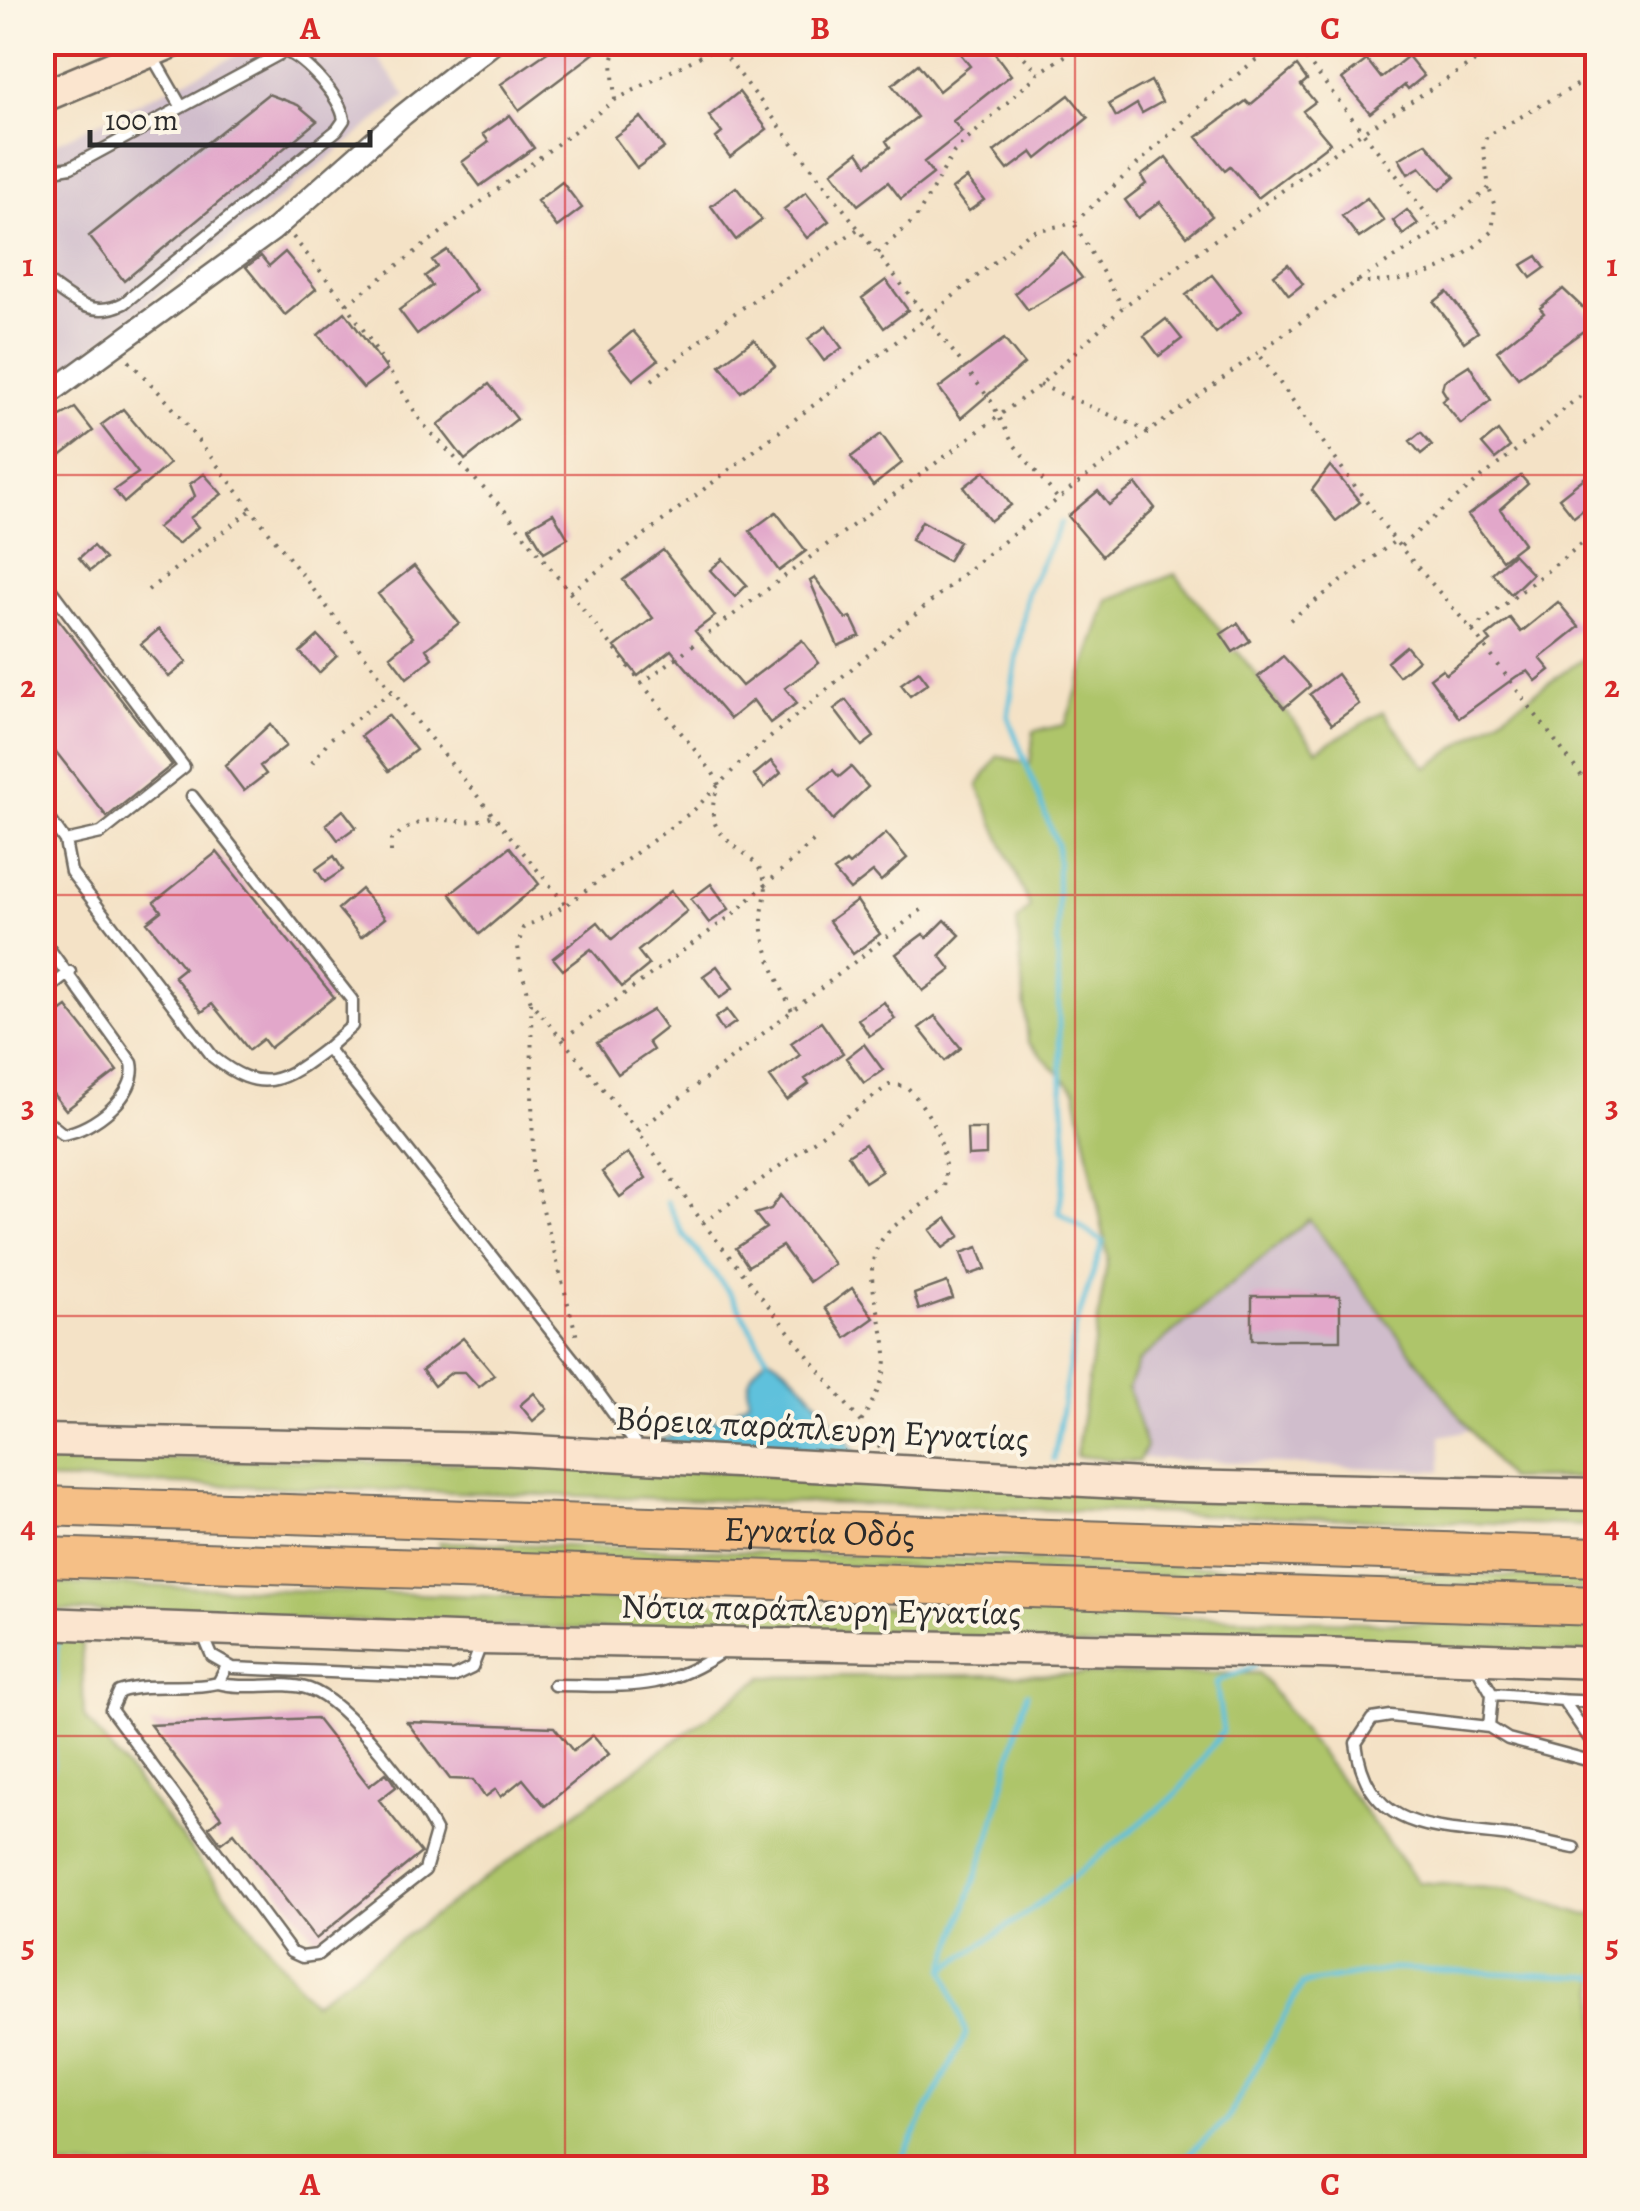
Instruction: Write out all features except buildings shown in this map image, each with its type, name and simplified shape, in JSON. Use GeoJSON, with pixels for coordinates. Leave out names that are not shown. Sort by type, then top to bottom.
{"type":"FeatureCollection","features":[{"type":"Feature","properties":{"kind":"highway","name":"Εγνατία Οδός"},"geometry":{"type":"LineString","coordinates":[[42,1506],[1598,1557]]}},
{"type":"Feature","properties":{"kind":"highway","name":"Εγνατία Οδός"},"geometry":{"type":"LineString","coordinates":[[42,1557],[1598,1606]]}},
{"type":"Feature","properties":{"kind":"street"},"geometry":{"type":"LineString","coordinates":[[42,399],[204,284],[495,42]]}},
{"type":"Feature","properties":{"kind":"street"},"geometry":{"type":"LineString","coordinates":[[42,97],[162,48]]}},
{"type":"Feature","properties":{"kind":"street","name":"Βόρεια παράπλευρη Εγνατίας"},"geometry":{"type":"LineString","coordinates":[[42,1440],[643,1455],[1177,1486],[1598,1494]]}},
{"type":"Feature","properties":{"kind":"street","name":"Νότια παράπλευρη Εγνατίας"},"geometry":{"type":"LineString","coordinates":[[42,1623],[482,1639],[1472,1656],[1598,1663]]}},
{"type":"Feature","properties":{"kind":"lane"},"geometry":{"type":"LineString","coordinates":[[162,48],[181,106]]}},
{"type":"Feature","properties":{"kind":"lane"},"geometry":{"type":"LineString","coordinates":[[42,172],[72,168],[285,51],[296,56],[342,108],[344,120],[124,303],[107,312],[88,310],[42,278]]}},
{"type":"Feature","properties":{"kind":"lane"},"geometry":{"type":"LineString","coordinates":[[42,578],[184,767],[101,834],[65,841]]}},
{"type":"Feature","properties":{"kind":"lane"},"geometry":{"type":"LineString","coordinates":[[42,808],[65,841],[72,872],[199,1042],[222,1064],[257,1080],[276,1082],[289,1077],[352,1026],[352,1000],[192,796]]}},
{"type":"Feature","properties":{"kind":"lane"},"geometry":{"type":"LineString","coordinates":[[42,939],[70,972],[132,1063],[135,1076],[130,1091],[77,1132],[64,1134],[42,1117]]}},
{"type":"Feature","properties":{"kind":"lane"},"geometry":{"type":"LineString","coordinates":[[42,994],[70,972]]}},
{"type":"Feature","properties":{"kind":"lane"},"geometry":{"type":"LineString","coordinates":[[328,1048],[582,1369],[643,1455]]}},
{"type":"Feature","properties":{"kind":"lane"},"geometry":{"type":"LineString","coordinates":[[202,1629],[212,1656],[227,1666],[453,1677],[472,1668],[482,1639]]}},
{"type":"Feature","properties":{"kind":"lane"},"geometry":{"type":"LineString","coordinates":[[554,1685],[657,1685],[690,1674],[732,1644]]}},
{"type":"Feature","properties":{"kind":"lane"},"geometry":{"type":"LineString","coordinates":[[1472,1656],[1492,1694],[1489,1727]]}},
{"type":"Feature","properties":{"kind":"lane"},"geometry":{"type":"LineString","coordinates":[[218,1682],[234,1688],[289,1686],[333,1701],[417,1796],[436,1832],[426,1870],[317,1954],[302,1957],[291,1952],[111,1710],[119,1692],[133,1687],[200,1687],[218,1682],[227,1666]]}},
{"type":"Feature","properties":{"kind":"lane"},"geometry":{"type":"LineString","coordinates":[[1492,1694],[1529,1695],[1565,1703],[1598,1701]]}},
{"type":"Feature","properties":{"kind":"lane"},"geometry":{"type":"LineString","coordinates":[[1565,1703],[1598,1750]]}},
{"type":"Feature","properties":{"kind":"lane"},"geometry":{"type":"LineString","coordinates":[[1574,1848],[1515,1836],[1436,1830],[1402,1818],[1375,1799],[1360,1774],[1356,1743],[1372,1719],[1391,1716],[1489,1727],[1508,1739],[1598,1763]]}},
{"type":"Feature","properties":{"kind":"path"},"geometry":{"type":"LineString","coordinates":[[616,100],[612,63],[618,42]]}},
{"type":"Feature","properties":{"kind":"path"},"geometry":{"type":"LineString","coordinates":[[1010,42],[1040,73]]}},
{"type":"Feature","properties":{"kind":"path"},"geometry":{"type":"LineString","coordinates":[[877,254],[916,218],[937,174],[954,152],[1040,73],[1086,42]]}},
{"type":"Feature","properties":{"kind":"path"},"geometry":{"type":"LineString","coordinates":[[570,592],[927,318],[1030,232],[1074,223],[1212,96],[1278,42]]}},
{"type":"Feature","properties":{"kind":"path"},"geometry":{"type":"LineString","coordinates":[[1292,42],[1440,230]]}},
{"type":"Feature","properties":{"kind":"path"},"geometry":{"type":"LineString","coordinates":[[641,684],[827,549],[1040,385],[1123,308],[1365,130],[1506,42]]}},
{"type":"Feature","properties":{"kind":"path"},"geometry":{"type":"LineString","coordinates":[[347,304],[616,100],[716,45],[927,318],[998,415],[1012,442],[1058,499]]}},
{"type":"Feature","properties":{"kind":"path"},"geometry":{"type":"LineString","coordinates":[[1356,282],[1403,283],[1464,257],[1492,232],[1495,207],[1483,145],[1487,136],[1598,73]]}},
{"type":"Feature","properties":{"kind":"path"},"geometry":{"type":"LineString","coordinates":[[582,1369],[576,1330],[561,1289],[533,1172],[531,1002],[518,946],[523,928],[566,904],[694,810],[980,560],[1058,499],[1260,356],[1356,282],[1440,230],[1489,188]]}},
{"type":"Feature","properties":{"kind":"path"},"geometry":{"type":"LineString","coordinates":[[280,222],[347,304],[422,423],[506,512],[719,785]]}},
{"type":"Feature","properties":{"kind":"path"},"geometry":{"type":"LineString","coordinates":[[1074,223],[1123,308]]}},
{"type":"Feature","properties":{"kind":"path"},"geometry":{"type":"LineString","coordinates":[[652,380],[732,315],[858,228]]}},
{"type":"Feature","properties":{"kind":"path"},"geometry":{"type":"LineString","coordinates":[[115,346],[169,403],[392,692],[566,904]]}},
{"type":"Feature","properties":{"kind":"path"},"geometry":{"type":"LineString","coordinates":[[1260,356],[1394,540],[1472,630],[1598,798]]}},
{"type":"Feature","properties":{"kind":"path"},"geometry":{"type":"LineString","coordinates":[[1040,385],[1150,432]]}},
{"type":"Feature","properties":{"kind":"path"},"geometry":{"type":"LineString","coordinates":[[1400,547],[1489,467],[1556,419],[1570,400],[1598,386]]}},
{"type":"Feature","properties":{"kind":"path"},"geometry":{"type":"LineString","coordinates":[[148,590],[250,510]]}},
{"type":"Feature","properties":{"kind":"path"},"geometry":{"type":"LineString","coordinates":[[1472,630],[1598,530]]}},
{"type":"Feature","properties":{"kind":"path"},"geometry":{"type":"LineString","coordinates":[[1290,620],[1394,540]]}},
{"type":"Feature","properties":{"kind":"path"},"geometry":{"type":"LineString","coordinates":[[312,763],[329,740],[392,692]]}},
{"type":"Feature","properties":{"kind":"path"},"geometry":{"type":"LineString","coordinates":[[719,785],[712,800],[724,842],[756,865],[766,884],[762,905],[766,948],[792,1011]]}},
{"type":"Feature","properties":{"kind":"path"},"geometry":{"type":"LineString","coordinates":[[390,852],[391,840],[426,818],[479,822],[494,815]]}},
{"type":"Feature","properties":{"kind":"path"},"geometry":{"type":"LineString","coordinates":[[564,1038],[732,914],[815,840]]}},
{"type":"Feature","properties":{"kind":"path"},"geometry":{"type":"LineString","coordinates":[[638,1131],[926,907]]}},
{"type":"Feature","properties":{"kind":"path"},"geometry":{"type":"LineString","coordinates":[[531,1002],[638,1131],[703,1223],[899,1470]]}},
{"type":"Feature","properties":{"kind":"path"},"geometry":{"type":"LineString","coordinates":[[703,1223],[889,1085],[906,1086],[920,1100],[945,1150],[944,1186],[888,1232],[874,1257],[869,1274],[883,1321],[886,1362],[860,1424]]}},
{"type":"Feature","properties":{"kind":"shaded area"},"geometry":{"type":"Polygon","coordinates":[[[262,43],[367,43],[406,96],[43,388],[43,149],[262,43]]]}},
{"type":"Feature","properties":{"kind":"shaded area"},"geometry":{"type":"Polygon","coordinates":[[[1309,1219],[1470,1430],[1441,1436],[1441,1471],[1140,1458],[1146,1447],[1128,1388],[1142,1357],[1309,1219]]]}},
{"type":"Feature","properties":{"kind":"green space"},"geometry":{"type":"Polygon","coordinates":[[[1175,574],[1317,750],[1383,712],[1427,768],[1597,649],[1597,1478],[1508,1479],[1309,1219],[1139,1361],[1128,1388],[1146,1447],[1138,1462],[1076,1456],[1108,1257],[1076,1091],[1028,1042],[1017,921],[1030,907],[978,786],[998,756],[1030,764],[1034,731],[1065,725],[1108,600],[1175,574]]]}},
{"type":"Feature","properties":{"kind":"green space"},"geometry":{"type":"Polygon","coordinates":[[[43,1457],[586,1465],[1597,1509],[1598,1526],[43,1480],[43,1457]]]}},
{"type":"Feature","properties":{"kind":"green space"},"geometry":{"type":"Polygon","coordinates":[[[439,1542],[1597,1579],[1598,1590],[439,1553],[439,1542]]]}},
{"type":"Feature","properties":{"kind":"green space"},"geometry":{"type":"Polygon","coordinates":[[[43,1583],[1597,1629],[1598,1654],[1014,1645],[43,1610],[43,1583]]]}},
{"type":"Feature","properties":{"kind":"green space"},"geometry":{"type":"Polygon","coordinates":[[[43,1632],[81,1633],[84,1716],[313,2003],[763,1677],[1259,1673],[1418,1882],[1510,1890],[1586,1915],[1597,1914],[1597,2168],[43,2168],[43,1632]]]}},
{"type":"Feature","properties":{"kind":"water"},"geometry":{"type":"Polygon","coordinates":[[[767,1356],[806,1388],[865,1462],[664,1446],[661,1439],[673,1436],[677,1430],[726,1417],[749,1400],[751,1376],[767,1356]]]}},
{"type":"Feature","properties":{"kind":"waterway"},"geometry":{"type":"LineString","coordinates":[[1054,1459],[1075,1329],[1103,1242],[1059,1212],[1067,1154],[1059,1039],[1057,845],[1008,716],[1027,592],[1061,523]]}},
{"type":"Feature","properties":{"kind":"waterway"},"geometry":{"type":"LineString","coordinates":[[667,1202],[683,1234],[732,1296],[767,1356]]}},
{"type":"Feature","properties":{"kind":"waterway"},"geometry":{"type":"LineString","coordinates":[[42,1803],[52,1766],[57,1634]]}},
{"type":"Feature","properties":{"kind":"waterway"},"geometry":{"type":"LineString","coordinates":[[948,1967],[1030,1911],[1176,1795],[1223,1731],[1216,1682],[1255,1666]]}},
{"type":"Feature","properties":{"kind":"waterway"},"geometry":{"type":"LineString","coordinates":[[903,2168],[901,2161],[966,2034],[945,1969],[991,1833],[1027,1693]]}},
{"type":"Feature","properties":{"kind":"waterway"},"geometry":{"type":"LineString","coordinates":[[1173,2168],[1227,2120],[1302,1984],[1394,1969],[1598,1977]]}},
{"type":"Feature","properties":{"kind":"waterway"},"geometry":{"type":"LineString","coordinates":[[42,2148],[58,2168]]}}]}
